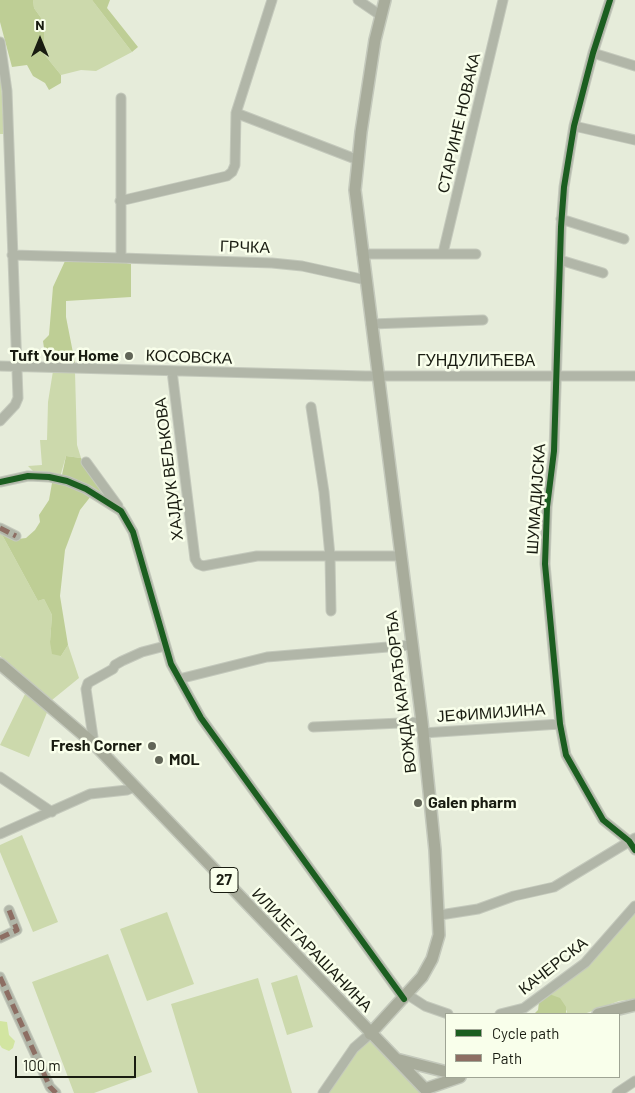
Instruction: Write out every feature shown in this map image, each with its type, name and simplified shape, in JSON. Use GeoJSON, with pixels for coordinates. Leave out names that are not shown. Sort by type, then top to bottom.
{"type":"FeatureCollection","features":[{"type":"Feature","properties":{"kind":"main road","name":"ВОЖДА КАРАЂОРЂА"},"geometry":{"type":"LineString","coordinates":[[370,1034],[406,997],[422,977],[432,959],[440,935],[440,915],[423,728],[355,190],[380,15],[385,0]]}},
{"type":"Feature","properties":{"kind":"main road","name":"ИЛИЈЕ ГАРАШАНИНА"},"geometry":{"type":"LineString","coordinates":[[0,664],[94,744],[424,1089]]}},
{"type":"Feature","properties":{"kind":"main road"},"geometry":{"type":"LineString","coordinates":[[602,1013],[635,1005]]}},
{"type":"Feature","properties":{"kind":"main road"},"geometry":{"type":"LineString","coordinates":[[394,1058],[445,1075]]}},
{"type":"Feature","properties":{"kind":"main road"},"geometry":{"type":"LineString","coordinates":[[424,1089],[430,1076],[445,1075]]}},
{"type":"Feature","properties":{"kind":"main road"},"geometry":{"type":"LineString","coordinates":[[440,1093],[445,1075]]}},
{"type":"Feature","properties":{"kind":"street"},"geometry":{"type":"LineString","coordinates":[[120,201],[227,176],[235,165],[236,113],[272,0]]}},
{"type":"Feature","properties":{"kind":"street"},"geometry":{"type":"LineString","coordinates":[[358,0],[380,15]]}},
{"type":"Feature","properties":{"kind":"street","name":"СТАРИНЕ НОВАКА"},"geometry":{"type":"LineString","coordinates":[[443,253],[503,0]]}},
{"type":"Feature","properties":{"kind":"street","name":"ШУМАДИЈСКА"},"geometry":{"type":"LineString","coordinates":[[610,0],[593,54],[574,126],[561,219],[554,451],[547,507],[545,564],[560,724],[566,755],[588,797],[603,820],[632,840],[635,850]]}},
{"type":"Feature","properties":{"kind":"street"},"geometry":{"type":"LineString","coordinates":[[0,42],[7,91],[18,398],[15,405],[0,421]]}},
{"type":"Feature","properties":{"kind":"street"},"geometry":{"type":"LineString","coordinates":[[593,54],[635,66]]}},
{"type":"Feature","properties":{"kind":"street"},"geometry":{"type":"LineString","coordinates":[[121,98],[121,258]]}},
{"type":"Feature","properties":{"kind":"street"},"geometry":{"type":"LineString","coordinates":[[236,113],[358,160]]}},
{"type":"Feature","properties":{"kind":"street"},"geometry":{"type":"LineString","coordinates":[[574,126],[635,140]]}},
{"type":"Feature","properties":{"kind":"street"},"geometry":{"type":"LineString","coordinates":[[561,219],[624,239]]}},
{"type":"Feature","properties":{"kind":"street"},"geometry":{"type":"LineString","coordinates":[[362,254],[476,254]]}},
{"type":"Feature","properties":{"kind":"street","name":"ГРЧКА"},"geometry":{"type":"LineString","coordinates":[[12,255],[275,263],[317,269],[366,280]]}},
{"type":"Feature","properties":{"kind":"street"},"geometry":{"type":"LineString","coordinates":[[560,260],[603,273]]}},
{"type":"Feature","properties":{"kind":"street"},"geometry":{"type":"LineString","coordinates":[[372,324],[483,320]]}},
{"type":"Feature","properties":{"kind":"street","name":"КОСОВСКА"},"geometry":{"type":"LineString","coordinates":[[0,366],[378,376]]}},
{"type":"Feature","properties":{"kind":"street","name":"ХАЈДУК ВЕЉКОВА"},"geometry":{"type":"LineString","coordinates":[[172,371],[194,559],[198,564],[204,566],[257,556],[330,556]]}},
{"type":"Feature","properties":{"kind":"street","name":"ГУНДУЛИЋЕВА"},"geometry":{"type":"LineString","coordinates":[[378,376],[635,376]]}},
{"type":"Feature","properties":{"kind":"street"},"geometry":{"type":"LineString","coordinates":[[311,407],[324,492],[330,556],[331,611]]}},
{"type":"Feature","properties":{"kind":"street"},"geometry":{"type":"LineString","coordinates":[[86,462],[133,532],[165,646],[179,679],[201,718],[406,997],[445,1013]]}},
{"type":"Feature","properties":{"kind":"street"},"geometry":{"type":"LineString","coordinates":[[0,482],[28,476],[49,477],[67,481],[86,489],[121,512]]}},
{"type":"Feature","properties":{"kind":"street"},"geometry":{"type":"LineString","coordinates":[[0,528],[16,536]]}},
{"type":"Feature","properties":{"kind":"street"},"geometry":{"type":"LineString","coordinates":[[330,556],[401,556]]}},
{"type":"Feature","properties":{"kind":"street"},"geometry":{"type":"LineString","coordinates":[[94,744],[86,689],[88,683],[113,669],[116,664],[142,652],[165,646]]}},
{"type":"Feature","properties":{"kind":"street"},"geometry":{"type":"LineString","coordinates":[[179,679],[267,657],[412,646]]}},
{"type":"Feature","properties":{"kind":"street","name":"ЈЕФИМИЈИНА"},"geometry":{"type":"LineString","coordinates":[[313,727],[423,728],[560,724]]}},
{"type":"Feature","properties":{"kind":"street"},"geometry":{"type":"LineString","coordinates":[[0,777],[52,812]]}},
{"type":"Feature","properties":{"kind":"street"},"geometry":{"type":"LineString","coordinates":[[0,834],[90,794],[127,790],[134,787]]}},
{"type":"Feature","properties":{"kind":"street"},"geometry":{"type":"LineString","coordinates":[[440,915],[478,909],[514,896],[554,888],[632,840]]}},
{"type":"Feature","properties":{"kind":"street","name":"КАЧЕРСКА"},"geometry":{"type":"LineString","coordinates":[[504,1013],[524,1008],[586,964],[635,906]]}},
{"type":"Feature","properties":{"kind":"street"},"geometry":{"type":"LineString","coordinates":[[0,938],[17,930],[9,910]]}},
{"type":"Feature","properties":{"kind":"street"},"geometry":{"type":"LineString","coordinates":[[0,977],[50,1087],[56,1093]]}},
{"type":"Feature","properties":{"kind":"street"},"geometry":{"type":"LineString","coordinates":[[323,1093],[354,1048],[370,1034]]}},
{"type":"Feature","properties":{"kind":"street"},"geometry":{"type":"LineString","coordinates":[[617,1093],[635,1081]]}},
{"type":"Feature","properties":{"kind":"shaded area"},"geometry":{"type":"Polygon","coordinates":[[[0,0],[33,0],[34,8],[44,22],[44,54],[61,75],[61,83],[49,90],[45,83],[33,76],[27,65],[12,67],[0,22],[0,0]]]}},
{"type":"Feature","properties":{"kind":"shaded area"},"geometry":{"type":"Polygon","coordinates":[[[33,0],[92,0],[132,52],[96,71],[81,70],[61,75],[44,54],[44,22],[34,8],[33,0]]]}},
{"type":"Feature","properties":{"kind":"shaded area"},"geometry":{"type":"Polygon","coordinates":[[[92,0],[110,0],[107,8],[138,47],[132,52],[92,0]]]}},
{"type":"Feature","properties":{"kind":"shaded area"},"geometry":{"type":"Polygon","coordinates":[[[0,59],[4,134],[0,134],[0,59]]]}},
{"type":"Feature","properties":{"kind":"shaded area"},"geometry":{"type":"Polygon","coordinates":[[[65,261],[122,262],[131,264],[131,297],[66,301],[66,317],[75,363],[46,362],[43,341],[49,335],[53,287],[65,261]]]}},
{"type":"Feature","properties":{"kind":"shaded area"},"geometry":{"type":"Polygon","coordinates":[[[53,371],[75,372],[77,445],[81,458],[66,456],[60,477],[35,473],[28,466],[42,465],[40,440],[47,440],[48,402],[53,371]]]}},
{"type":"Feature","properties":{"kind":"shaded area"},"geometry":{"type":"Polygon","coordinates":[[[66,456],[81,458],[102,493],[91,496],[80,510],[65,550],[60,596],[68,645],[61,656],[52,654],[50,642],[52,615],[44,599],[38,601],[0,531],[18,539],[26,538],[35,530],[40,522],[39,515],[49,500],[52,483],[62,475],[66,456]]]}},
{"type":"Feature","properties":{"kind":"shaded area"},"geometry":{"type":"Polygon","coordinates":[[[0,531],[38,601],[44,599],[52,615],[50,642],[61,656],[68,645],[79,678],[52,700],[0,656],[0,531]]]}},
{"type":"Feature","properties":{"kind":"shaded area"},"geometry":{"type":"Polygon","coordinates":[[[26,692],[48,710],[29,757],[0,745],[26,692]]]}},
{"type":"Feature","properties":{"kind":"shaded area"},"geometry":{"type":"Polygon","coordinates":[[[22,835],[58,922],[33,932],[0,852],[0,845],[22,835]]]}},
{"type":"Feature","properties":{"kind":"shaded area"},"geometry":{"type":"Polygon","coordinates":[[[635,911],[635,999],[619,1001],[587,1013],[566,1013],[567,1011],[549,994],[592,962],[635,911]]]}},
{"type":"Feature","properties":{"kind":"shaded area"},"geometry":{"type":"Polygon","coordinates":[[[167,912],[194,984],[147,1001],[120,929],[167,912]]]}},
{"type":"Feature","properties":{"kind":"shaded area"},"geometry":{"type":"Polygon","coordinates":[[[108,954],[152,1072],[94,1093],[74,1093],[32,982],[108,954]]]}},
{"type":"Feature","properties":{"kind":"shaded area"},"geometry":{"type":"Polygon","coordinates":[[[297,975],[313,1027],[287,1035],[271,983],[297,975]]]}},
{"type":"Feature","properties":{"kind":"shaded area"},"geometry":{"type":"Polygon","coordinates":[[[258,978],[292,1093],[198,1093],[171,1004],[258,978]]]}},
{"type":"Feature","properties":{"kind":"shaded area"},"geometry":{"type":"Polygon","coordinates":[[[549,994],[560,998],[566,1007],[566,1013],[535,1013],[538,1010],[539,1002],[549,994]]]}},
{"type":"Feature","properties":{"kind":"shaded area"},"geometry":{"type":"Polygon","coordinates":[[[0,1021],[7,1022],[9,1035],[15,1041],[13,1048],[9,1051],[0,1045],[0,1021]]]}},
{"type":"Feature","properties":{"kind":"shaded area"},"geometry":{"type":"Polygon","coordinates":[[[370,1034],[430,1093],[324,1093],[370,1034]]]}},
{"type":"Feature","properties":{"kind":"marked path"},"geometry":{"type":"LineString","coordinates":[[0,528],[16,536]]}},
{"type":"Feature","properties":{"kind":"marked path"},"geometry":{"type":"LineString","coordinates":[[0,938],[17,930],[9,910]]}},
{"type":"Feature","properties":{"kind":"marked path"},"geometry":{"type":"LineString","coordinates":[[0,977],[50,1087],[56,1093]]}},
{"type":"Feature","properties":{"kind":"cycle path"},"geometry":{"type":"LineString","coordinates":[[610,0],[593,53],[574,126],[564,187],[554,451],[547,507],[545,564],[560,724],[566,755],[603,820],[629,841],[635,850]]}},
{"type":"Feature","properties":{"kind":"cycle path"},"geometry":{"type":"LineString","coordinates":[[0,482],[28,476],[49,477],[67,481],[86,489],[121,511],[133,532],[171,664],[201,718],[404,999]]}},
{"type":"Feature","properties":{"kind":"place","name":"Tuft Your Home"},"geometry":{"type":"Point","coordinates":[129,356]}},
{"type":"Feature","properties":{"kind":"place","name":"Fresh Corner"},"geometry":{"type":"Point","coordinates":[152,746]}},
{"type":"Feature","properties":{"kind":"place","name":"MOL"},"geometry":{"type":"Point","coordinates":[159,760]}},
{"type":"Feature","properties":{"kind":"place","name":"Galen pharm"},"geometry":{"type":"Point","coordinates":[418,803]}}]}
